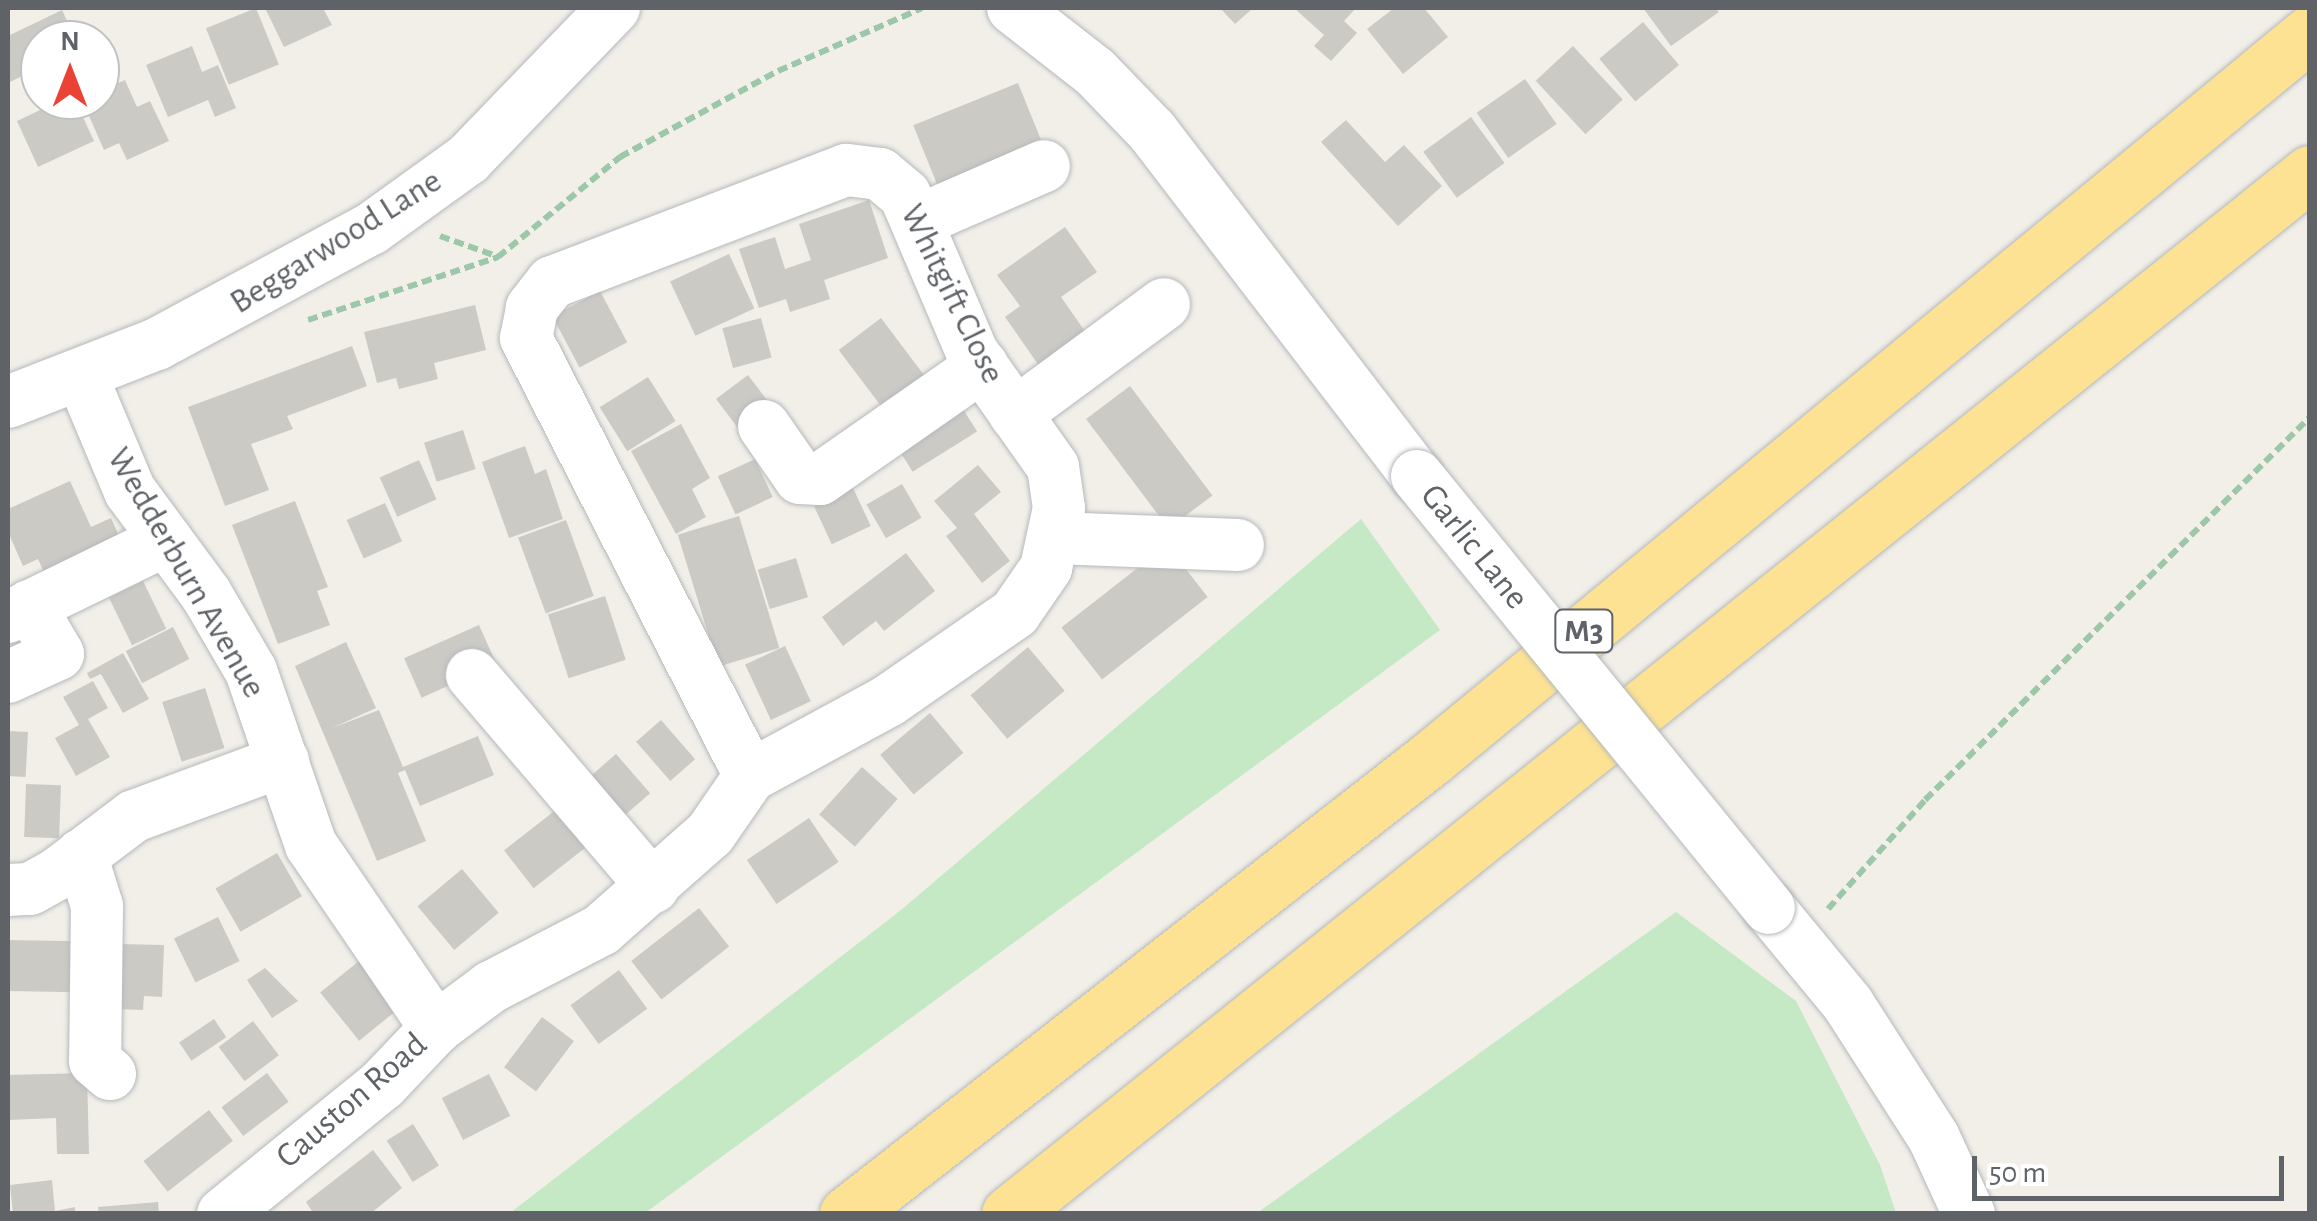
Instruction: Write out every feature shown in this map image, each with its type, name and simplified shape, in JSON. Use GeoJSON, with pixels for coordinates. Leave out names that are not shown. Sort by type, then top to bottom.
{"type":"FeatureCollection","features":[{"type":"Feature","properties":{"kind":"highway","name":"M3"},"geometry":{"type":"LineString","coordinates":[[847,1214],[1430,758],[2310,34]]}},
{"type":"Feature","properties":{"kind":"highway"},"geometry":{"type":"LineString","coordinates":[[1009,1214],[2310,173]]}},
{"type":"Feature","properties":{"kind":"street","name":"Beggarwood Lane"},"geometry":{"type":"LineString","coordinates":[[8,402],[82,378],[262,292],[412,200],[514,116],[614,8]]}},
{"type":"Feature","properties":{"kind":"street","name":"Garlic Lane"},"geometry":{"type":"LineString","coordinates":[[1013,8],[1095,72],[1152,131],[1417,476],[1848,1004],[1934,1138],[1970,1214]]}},
{"type":"Feature","properties":{"kind":"street"},"geometry":{"type":"LineString","coordinates":[[920,220],[1044,166]]}},
{"type":"Feature","properties":{"kind":"street","name":"Whitgift Close"},"geometry":{"type":"LineString","coordinates":[[436,1028],[491,987],[601,930],[710,834],[750,776],[888,702],[1015,613],[1046,568],[1055,538],[1059,508],[1052,467],[982,366],[942,288],[920,220],[905,195],[880,174],[846,170],[552,282]]}},
{"type":"Feature","properties":{"kind":"street"},"geometry":{"type":"LineString","coordinates":[[552,282],[532,308],[526,338],[538,372],[750,776]]}},
{"type":"Feature","properties":{"kind":"street"},"geometry":{"type":"LineString","coordinates":[[1015,414],[1164,304]]}},
{"type":"Feature","properties":{"kind":"street"},"geometry":{"type":"LineString","coordinates":[[764,426],[800,478],[820,479],[982,366]]}},
{"type":"Feature","properties":{"kind":"street","name":"Wedderburn Avenue"},"geometry":{"type":"LineString","coordinates":[[82,378],[130,491],[252,672],[311,845],[436,1028]]}},
{"type":"Feature","properties":{"kind":"street"},"geometry":{"type":"LineString","coordinates":[[1055,538],[1238,545]]}},
{"type":"Feature","properties":{"kind":"street"},"geometry":{"type":"LineString","coordinates":[[8,677],[58,654],[19,612],[166,540]]}},
{"type":"Feature","properties":{"kind":"street"},"geometry":{"type":"LineString","coordinates":[[472,675],[653,887]]}},
{"type":"Feature","properties":{"kind":"street"},"geometry":{"type":"LineString","coordinates":[[8,890],[30,889],[134,816],[284,761]]}},
{"type":"Feature","properties":{"kind":"street"},"geometry":{"type":"LineString","coordinates":[[81,856],[97,906],[95,1061],[110,1074]]}},
{"type":"Feature","properties":{"kind":"street","name":"Causton Road"},"geometry":{"type":"LineString","coordinates":[[223,1214],[382,1085],[436,1028]]}},
{"type":"Feature","properties":{"kind":"path"},"geometry":{"type":"LineString","coordinates":[[297,324],[498,257],[620,157],[778,71],[922,8]]}},
{"type":"Feature","properties":{"kind":"path"},"geometry":{"type":"LineString","coordinates":[[412,200],[429,228],[552,282]]}},
{"type":"Feature","properties":{"kind":"path"},"geometry":{"type":"LineString","coordinates":[[1782,924],[1925,800],[2310,417]]}},
{"type":"Feature","properties":{"kind":"green space"},"geometry":{"type":"Polygon","coordinates":[[[1361,519],[1440,630],[645,1213],[510,1213],[901,910],[1361,519]]]}},
{"type":"Feature","properties":{"kind":"green space"},"geometry":{"type":"Polygon","coordinates":[[[1676,912],[1796,1001],[1880,1165],[1896,1213],[1257,1213],[1676,912]]]}},
{"type":"Feature","properties":{"kind":"building"},"geometry":{"type":"Polygon","coordinates":[[[256,8],[279,65],[229,85],[206,28],[256,8]]]}},
{"type":"Feature","properties":{"kind":"building"},"geometry":{"type":"Polygon","coordinates":[[[265,8],[323,8],[332,25],[284,47],[265,8]]]}},
{"type":"Feature","properties":{"kind":"building"},"geometry":{"type":"Polygon","coordinates":[[[1220,8],[1253,8],[1235,24],[1220,8]]]}},
{"type":"Feature","properties":{"kind":"building"},"geometry":{"type":"Polygon","coordinates":[[[1294,8],[1356,8],[1344,21],[1357,33],[1331,61],[1314,46],[1324,35],[1294,8]]]}},
{"type":"Feature","properties":{"kind":"building"},"geometry":{"type":"Polygon","coordinates":[[[1394,8],[1424,8],[1448,37],[1403,74],[1367,29],[1394,8]]]}},
{"type":"Feature","properties":{"kind":"building"},"geometry":{"type":"Polygon","coordinates":[[[1643,8],[1715,8],[1719,12],[1671,46],[1643,8]]]}},
{"type":"Feature","properties":{"kind":"building"},"geometry":{"type":"Polygon","coordinates":[[[62,10],[67,20],[41,20],[62,10]]]}},
{"type":"Feature","properties":{"kind":"building"},"geometry":{"type":"Polygon","coordinates":[[[1643,22],[1679,65],[1635,102],[1599,59],[1643,22]]]}},
{"type":"Feature","properties":{"kind":"building"},"geometry":{"type":"Polygon","coordinates":[[[20,30],[20,77],[8,83],[8,36],[20,30]]]}},
{"type":"Feature","properties":{"kind":"building"},"geometry":{"type":"Polygon","coordinates":[[[192,46],[202,72],[218,65],[236,108],[215,117],[208,100],[168,117],[146,65],[192,46]]]}},
{"type":"Feature","properties":{"kind":"building"},"geometry":{"type":"Polygon","coordinates":[[[1573,46],[1623,99],[1585,134],[1536,81],[1573,46]]]}},
{"type":"Feature","properties":{"kind":"building"},"geometry":{"type":"Polygon","coordinates":[[[1525,79],[1557,124],[1508,158],[1477,113],[1525,79]]]}},
{"type":"Feature","properties":{"kind":"building"},"geometry":{"type":"Polygon","coordinates":[[[125,80],[137,107],[150,101],[169,141],[127,160],[119,143],[104,150],[91,120],[120,120],[120,82],[125,80]]]}},
{"type":"Feature","properties":{"kind":"building"},"geometry":{"type":"Polygon","coordinates":[[[1018,83],[1043,145],[938,187],[913,125],[1018,83]]]}},
{"type":"Feature","properties":{"kind":"building"},"geometry":{"type":"Polygon","coordinates":[[[1471,117],[1505,163],[1457,198],[1423,152],[1471,117]]]}},
{"type":"Feature","properties":{"kind":"building"},"geometry":{"type":"Polygon","coordinates":[[[84,120],[94,141],[38,167],[17,121],[84,120]]]}},
{"type":"Feature","properties":{"kind":"building"},"geometry":{"type":"Polygon","coordinates":[[[1346,120],[1385,162],[1404,145],[1442,186],[1398,226],[1321,142],[1346,120]]]}},
{"type":"Feature","properties":{"kind":"building"},"geometry":{"type":"Polygon","coordinates":[[[869,200],[888,258],[824,280],[830,299],[790,312],[786,299],[759,308],[739,249],[775,237],[785,269],[811,260],[799,224],[869,200]]]}},
{"type":"Feature","properties":{"kind":"building"},"geometry":{"type":"Polygon","coordinates":[[[1065,227],[1097,272],[1061,297],[1089,337],[1042,370],[1005,317],[1020,306],[997,275],[1065,227]]]}},
{"type":"Feature","properties":{"kind":"building"},"geometry":{"type":"Polygon","coordinates":[[[729,254],[754,308],[695,336],[670,281],[729,254]]]}},
{"type":"Feature","properties":{"kind":"building"},"geometry":{"type":"Polygon","coordinates":[[[600,291],[627,342],[580,368],[552,316],[600,291]]]}},
{"type":"Feature","properties":{"kind":"building"},"geometry":{"type":"Polygon","coordinates":[[[475,305],[486,350],[434,363],[438,379],[399,389],[396,378],[377,383],[364,332],[475,305]]]}},
{"type":"Feature","properties":{"kind":"building"},"geometry":{"type":"Polygon","coordinates":[[[761,318],[772,358],[733,368],[722,328],[761,318]]]}},
{"type":"Feature","properties":{"kind":"building"},"geometry":{"type":"Polygon","coordinates":[[[881,318],[936,391],[894,423],[839,350],[881,318]]]}},
{"type":"Feature","properties":{"kind":"building"},"geometry":{"type":"Polygon","coordinates":[[[352,346],[367,386],[287,416],[293,429],[251,444],[269,490],[225,506],[188,407],[352,346]]]}},
{"type":"Feature","properties":{"kind":"building"},"geometry":{"type":"Polygon","coordinates":[[[748,375],[773,408],[741,432],[716,399],[748,375]]]}},
{"type":"Feature","properties":{"kind":"building"},"geometry":{"type":"Polygon","coordinates":[[[648,377],[676,421],[627,451],[600,407],[648,377]]]}},
{"type":"Feature","properties":{"kind":"building"},"geometry":{"type":"Polygon","coordinates":[[[1130,386],[1212,495],[1169,529],[1086,419],[1130,386]]]}},
{"type":"Feature","properties":{"kind":"building"},"geometry":{"type":"Polygon","coordinates":[[[958,401],[977,432],[913,472],[894,441],[958,401]]]}},
{"type":"Feature","properties":{"kind":"building"},"geometry":{"type":"Polygon","coordinates":[[[681,424],[710,478],[692,489],[706,517],[676,534],[631,451],[681,424]]]}},
{"type":"Feature","properties":{"kind":"building"},"geometry":{"type":"Polygon","coordinates":[[[463,430],[476,469],[437,482],[424,443],[463,430]]]}},
{"type":"Feature","properties":{"kind":"building"},"geometry":{"type":"Polygon","coordinates":[[[525,446],[535,474],[546,469],[563,519],[509,538],[482,462],[525,446]]]}},
{"type":"Feature","properties":{"kind":"building"},"geometry":{"type":"Polygon","coordinates":[[[755,459],[773,497],[736,514],[718,476],[755,459]]]}},
{"type":"Feature","properties":{"kind":"building"},"geometry":{"type":"Polygon","coordinates":[[[419,460],[436,499],[397,517],[380,477],[419,460]]]}},
{"type":"Feature","properties":{"kind":"building"},"geometry":{"type":"Polygon","coordinates":[[[978,465],[1001,492],[974,514],[1010,561],[982,583],[946,536],[957,528],[934,501],[978,465]]]}},
{"type":"Feature","properties":{"kind":"building"},"geometry":{"type":"Polygon","coordinates":[[[70,481],[91,527],[111,518],[129,558],[53,592],[38,559],[23,566],[8,532],[8,509],[70,481]]]}},
{"type":"Feature","properties":{"kind":"building"},"geometry":{"type":"Polygon","coordinates":[[[902,484],[922,518],[886,538],[866,504],[902,484]]]}},
{"type":"Feature","properties":{"kind":"building"},"geometry":{"type":"Polygon","coordinates":[[[853,488],[871,526],[832,544],[814,506],[853,488]]]}},
{"type":"Feature","properties":{"kind":"building"},"geometry":{"type":"Polygon","coordinates":[[[295,501],[328,587],[317,591],[330,625],[278,644],[232,525],[295,501]]]}},
{"type":"Feature","properties":{"kind":"building"},"geometry":{"type":"Polygon","coordinates":[[[385,503],[402,541],[364,558],[347,520],[385,503]]]}},
{"type":"Feature","properties":{"kind":"building"},"geometry":{"type":"Polygon","coordinates":[[[739,516],[779,648],[718,667],[678,535],[739,516]]]}},
{"type":"Feature","properties":{"kind":"building"},"geometry":{"type":"Polygon","coordinates":[[[566,520],[594,596],[546,614],[518,537],[566,520]]]}},
{"type":"Feature","properties":{"kind":"building"},"geometry":{"type":"Polygon","coordinates":[[[1167,545],[1208,597],[1102,680],[1061,627],[1167,545]]]}},
{"type":"Feature","properties":{"kind":"building"},"geometry":{"type":"Polygon","coordinates":[[[906,553],[935,591],[884,631],[876,621],[843,646],[822,617],[906,553]]]}},
{"type":"Feature","properties":{"kind":"building"},"geometry":{"type":"Polygon","coordinates":[[[796,558],[808,597],[770,609],[758,570],[796,558]]]}},
{"type":"Feature","properties":{"kind":"building"},"geometry":{"type":"Polygon","coordinates":[[[143,581],[166,629],[132,645],[109,598],[143,581]]]}},
{"type":"Feature","properties":{"kind":"building"},"geometry":{"type":"Polygon","coordinates":[[[605,596],[626,660],[569,678],[548,615],[605,596]]]}},
{"type":"Feature","properties":{"kind":"building"},"geometry":{"type":"Polygon","coordinates":[[[479,625],[496,664],[422,698],[404,658],[479,625]]]}},
{"type":"Feature","properties":{"kind":"building"},"geometry":{"type":"Polygon","coordinates":[[[173,627],[189,659],[142,683],[126,651],[173,627]]]}},
{"type":"Feature","properties":{"kind":"building"},"geometry":{"type":"Polygon","coordinates":[[[346,642],[376,708],[332,728],[379,710],[403,767],[478,736],[494,775],[420,806],[405,770],[398,773],[426,841],[377,861],[295,666],[346,642]]]}},
{"type":"Feature","properties":{"kind":"building"},"geometry":{"type":"Polygon","coordinates":[[[785,646],[811,701],[771,720],[745,665],[785,646]]]}},
{"type":"Feature","properties":{"kind":"building"},"geometry":{"type":"Polygon","coordinates":[[[1028,647],[1065,691],[1007,739],[971,695],[1028,647]]]}},
{"type":"Feature","properties":{"kind":"building"},"geometry":{"type":"Polygon","coordinates":[[[123,653],[149,699],[123,713],[101,674],[90,679],[87,673],[123,653]]]}},
{"type":"Feature","properties":{"kind":"building"},"geometry":{"type":"Polygon","coordinates":[[[93,681],[108,708],[88,719],[110,757],[76,776],[55,738],[79,725],[63,697],[93,681]]]}},
{"type":"Feature","properties":{"kind":"building"},"geometry":{"type":"Polygon","coordinates":[[[205,688],[224,748],[182,762],[162,702],[205,688]]]}},
{"type":"Feature","properties":{"kind":"building"},"geometry":{"type":"Polygon","coordinates":[[[930,713],[963,753],[914,795],[880,755],[930,713]]]}},
{"type":"Feature","properties":{"kind":"building"},"geometry":{"type":"Polygon","coordinates":[[[661,720],[695,759],[670,781],[636,742],[661,720]]]}},
{"type":"Feature","properties":{"kind":"building"},"geometry":{"type":"Polygon","coordinates":[[[8,731],[28,732],[26,777],[8,776],[8,731]]]}},
{"type":"Feature","properties":{"kind":"building"},"geometry":{"type":"Polygon","coordinates":[[[616,754],[650,793],[613,825],[579,786],[616,754]]]}},
{"type":"Feature","properties":{"kind":"building"},"geometry":{"type":"Polygon","coordinates":[[[862,767],[898,799],[855,847],[819,815],[862,767]]]}},
{"type":"Feature","properties":{"kind":"building"},"geometry":{"type":"Polygon","coordinates":[[[26,784],[61,785],[59,838],[24,837],[26,784]]]}},
{"type":"Feature","properties":{"kind":"building"},"geometry":{"type":"Polygon","coordinates":[[[571,798],[601,836],[534,888],[504,850],[571,798]]]}},
{"type":"Feature","properties":{"kind":"building"},"geometry":{"type":"Polygon","coordinates":[[[809,818],[839,862],[776,904],[747,860],[809,818]]]}},
{"type":"Feature","properties":{"kind":"building"},"geometry":{"type":"Polygon","coordinates":[[[277,853],[302,896],[241,932],[216,888],[277,853]]]}},
{"type":"Feature","properties":{"kind":"building"},"geometry":{"type":"Polygon","coordinates":[[[462,869],[499,913],[454,950],[418,906],[462,869]]]}},
{"type":"Feature","properties":{"kind":"building"},"geometry":{"type":"Polygon","coordinates":[[[699,908],[729,947],[661,1000],[631,961],[699,908]]]}},
{"type":"Feature","properties":{"kind":"building"},"geometry":{"type":"Polygon","coordinates":[[[218,917],[239,961],[195,983],[174,938],[218,917]]]}},
{"type":"Feature","properties":{"kind":"building"},"geometry":{"type":"Polygon","coordinates":[[[8,940],[92,941],[91,992],[8,991],[8,940]]]}},
{"type":"Feature","properties":{"kind":"building"},"geometry":{"type":"Polygon","coordinates":[[[118,944],[164,945],[162,997],[144,996],[143,1010],[116,1009],[118,944]]]}},
{"type":"Feature","properties":{"kind":"building"},"geometry":{"type":"Polygon","coordinates":[[[359,961],[398,1009],[359,1041],[320,992],[359,961]]]}},
{"type":"Feature","properties":{"kind":"building"},"geometry":{"type":"Polygon","coordinates":[[[265,968],[298,1001],[272,1018],[247,980],[265,968]]]}},
{"type":"Feature","properties":{"kind":"building"},"geometry":{"type":"Polygon","coordinates":[[[619,970],[647,1009],[599,1044],[570,1005],[619,970]]]}},
{"type":"Feature","properties":{"kind":"building"},"geometry":{"type":"Polygon","coordinates":[[[542,1017],[574,1041],[536,1091],[504,1067],[542,1017]]]}},
{"type":"Feature","properties":{"kind":"building"},"geometry":{"type":"Polygon","coordinates":[[[214,1019],[226,1037],[191,1061],[179,1042],[214,1019]]]}},
{"type":"Feature","properties":{"kind":"building"},"geometry":{"type":"Polygon","coordinates":[[[253,1021],[279,1055],[245,1081],[219,1047],[253,1021]]]}},
{"type":"Feature","properties":{"kind":"building"},"geometry":{"type":"Polygon","coordinates":[[[87,1073],[89,1154],[57,1154],[56,1118],[8,1120],[8,1075],[87,1073]]]}},
{"type":"Feature","properties":{"kind":"building"},"geometry":{"type":"Polygon","coordinates":[[[267,1073],[289,1102],[243,1136],[221,1107],[267,1073]]]}},
{"type":"Feature","properties":{"kind":"building"},"geometry":{"type":"Polygon","coordinates":[[[489,1074],[510,1116],[463,1140],[442,1098],[489,1074]]]}},
{"type":"Feature","properties":{"kind":"building"},"geometry":{"type":"Polygon","coordinates":[[[209,1110],[233,1141],[168,1192],[144,1161],[209,1110]]]}},
{"type":"Feature","properties":{"kind":"building"},"geometry":{"type":"Polygon","coordinates":[[[413,1124],[439,1166],[413,1182],[387,1140],[413,1124]]]}},
{"type":"Feature","properties":{"kind":"building"},"geometry":{"type":"Polygon","coordinates":[[[373,1150],[402,1188],[370,1214],[314,1214],[306,1202],[373,1150]]]}},
{"type":"Feature","properties":{"kind":"building"},"geometry":{"type":"Polygon","coordinates":[[[52,1180],[55,1211],[75,1207],[75,1214],[13,1214],[10,1185],[52,1180]]]}},
{"type":"Feature","properties":{"kind":"building"},"geometry":{"type":"Polygon","coordinates":[[[158,1202],[159,1214],[99,1214],[98,1207],[158,1202]]]}}]}
